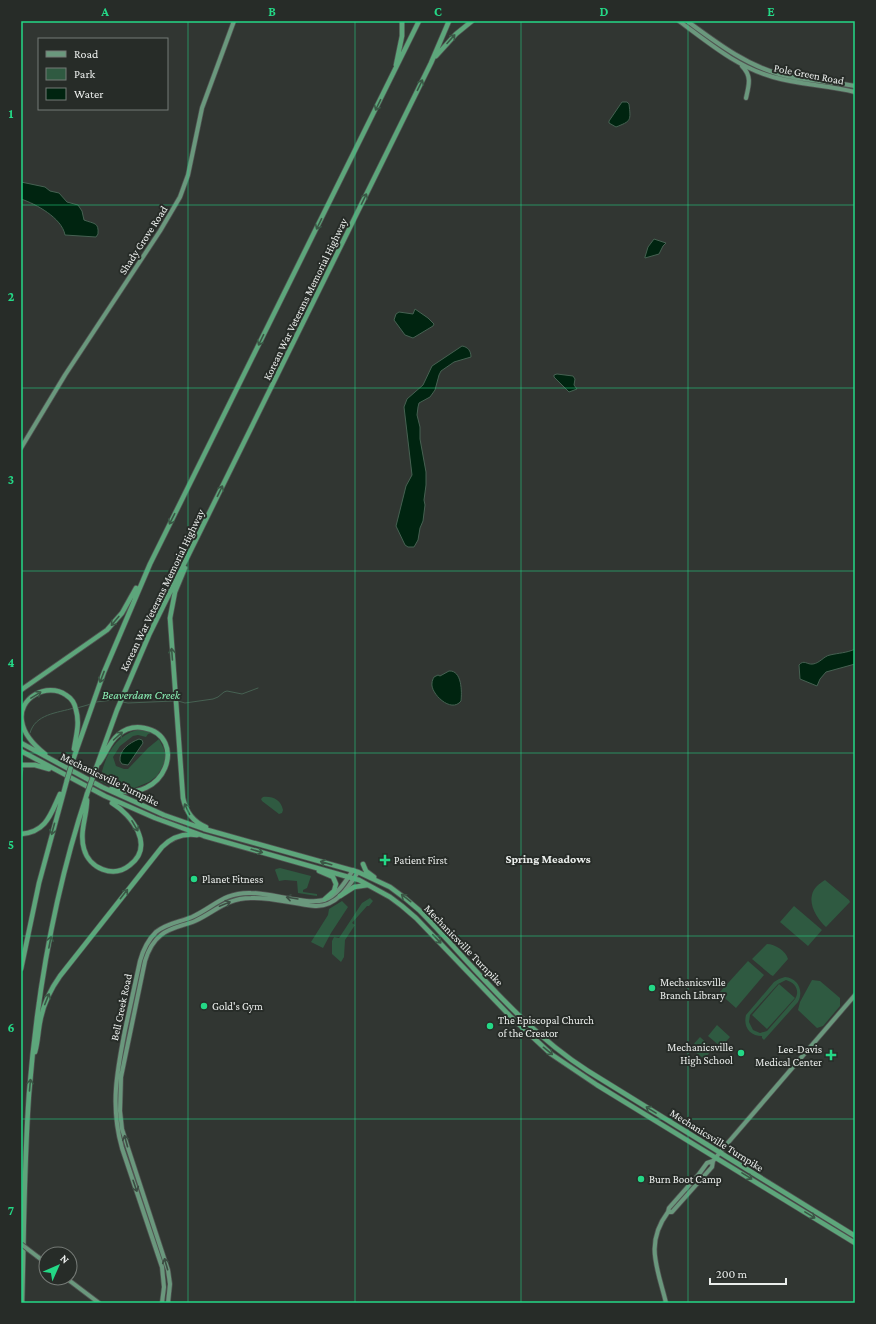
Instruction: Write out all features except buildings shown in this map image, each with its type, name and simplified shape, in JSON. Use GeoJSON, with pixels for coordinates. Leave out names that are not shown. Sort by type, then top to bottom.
{"type":"FeatureCollection","features":[{"type":"Feature","properties":{"kind":"highway"},"geometry":{"type":"LineString","coordinates":[[395,70],[402,36],[402,21]]}},
{"type":"Feature","properties":{"kind":"highway","name":"Korean War Veterans Memorial Highway"},"geometry":{"type":"LineString","coordinates":[[63,791],[89,712],[116,641],[150,564],[419,21]]}},
{"type":"Feature","properties":{"kind":"highway","name":"Korean War Veterans Memorial Highway"},"geometry":{"type":"LineString","coordinates":[[22,1303],[26,1141],[36,1024],[52,931],[67,863],[95,769],[125,690],[156,621],[432,60],[449,21]]}},
{"type":"Feature","properties":{"kind":"highway"},"geometry":{"type":"LineString","coordinates":[[432,60],[456,34],[472,21]]}},
{"type":"Feature","properties":{"kind":"highway"},"geometry":{"type":"LineString","coordinates":[[193,544],[175,592],[171,609],[170,629],[183,798],[188,812],[199,824],[257,844]]}},
{"type":"Feature","properties":{"kind":"highway"},"geometry":{"type":"LineString","coordinates":[[21,690],[95,640],[111,627],[125,609],[150,564]]}},
{"type":"Feature","properties":{"kind":"highway"},"geometry":{"type":"LineString","coordinates":[[74,759],[78,729],[78,715],[76,708],[70,698],[62,693],[55,690],[39,692],[29,699],[22,713],[25,732],[35,745],[43,752],[75,773]]}},
{"type":"Feature","properties":{"kind":"highway"},"geometry":{"type":"LineString","coordinates":[[86,779],[119,791],[131,792],[141,790],[154,783],[161,775],[166,766],[167,751],[164,742],[156,733],[144,728],[132,728],[122,732],[114,739],[95,769]]}},
{"type":"Feature","properties":{"kind":"highway","name":"Mechanicsville Turnpike"},"geometry":{"type":"LineString","coordinates":[[21,743],[125,799],[164,815],[204,829],[356,871],[378,881],[403,896],[419,910],[520,1016],[561,1053],[855,1236]]}},
{"type":"Feature","properties":{"kind":"highway","name":"Mechanicsville Turnpike"},"geometry":{"type":"LineString","coordinates":[[21,751],[83,786],[155,818],[183,829],[352,878],[369,885],[395,900],[416,918],[512,1017],[551,1054],[597,1086],[855,1243]]}},
{"type":"Feature","properties":{"kind":"highway"},"geometry":{"type":"LineString","coordinates":[[21,765],[28,764],[43,767],[73,780]]}},
{"type":"Feature","properties":{"kind":"highway"},"geometry":{"type":"LineString","coordinates":[[83,786],[118,806],[131,819],[137,828],[140,838],[140,849],[135,860],[127,867],[115,871],[102,870],[92,863],[87,856],[82,838],[86,798]]}},
{"type":"Feature","properties":{"kind":"highway"},"geometry":{"type":"LineString","coordinates":[[21,834],[33,832],[44,824],[53,811],[63,791]]}},
{"type":"Feature","properties":{"kind":"highway"},"geometry":{"type":"LineString","coordinates":[[21,969],[39,883],[63,791]]}},
{"type":"Feature","properties":{"kind":"highway"},"geometry":{"type":"LineString","coordinates":[[32,1064],[37,1046],[42,1014],[53,986],[162,847],[174,837],[186,834],[239,846]]}},
{"type":"Feature","properties":{"kind":"highway"},"geometry":{"type":"LineString","coordinates":[[363,864],[366,871],[378,881]]}},
{"type":"Feature","properties":{"kind":"highway"},"geometry":{"type":"LineString","coordinates":[[307,865],[334,879],[336,884],[335,889],[325,899]]}},
{"type":"Feature","properties":{"kind":"highway"},"geometry":{"type":"LineString","coordinates":[[340,896],[354,887],[369,885]]}},
{"type":"Feature","properties":{"kind":"main road","name":"Shady Grove Road"},"geometry":{"type":"LineString","coordinates":[[21,448],[65,375],[178,202],[188,175],[202,108],[234,21]]}},
{"type":"Feature","properties":{"kind":"main road","name":"Pole Green Road"},"geometry":{"type":"LineString","coordinates":[[679,21],[736,61],[758,72],[782,80],[855,92]]}},
{"type":"Feature","properties":{"kind":"main road","name":"Pole Green Road"},"geometry":{"type":"LineString","coordinates":[[687,21],[730,52],[763,69],[788,76],[855,86]]}},
{"type":"Feature","properties":{"kind":"main road"},"geometry":{"type":"LineString","coordinates":[[736,61],[745,69],[749,76],[750,83],[746,98]]}},
{"type":"Feature","properties":{"kind":"main road","name":"Bell Creek Road"},"geometry":{"type":"LineString","coordinates":[[168,1303],[170,1284],[168,1270],[122,1129],[120,1111],[121,1077],[146,955],[155,941],[164,932],[196,920],[214,909],[231,902],[254,898],[319,906],[330,904],[340,896],[356,871]]}},
{"type":"Feature","properties":{"kind":"main road","name":"Bell Creek Road"},"geometry":{"type":"LineString","coordinates":[[162,1303],[164,1287],[162,1267],[122,1148],[115,1117],[116,1074],[142,954],[148,942],[161,928],[194,916],[216,902],[234,895],[255,893],[309,901],[325,899],[336,892],[352,878]]}},
{"type":"Feature","properties":{"kind":"main road"},"geometry":{"type":"LineString","coordinates":[[668,1212],[672,1212],[712,1167],[720,1152],[754,1111],[855,995]]}},
{"type":"Feature","properties":{"kind":"main road"},"geometry":{"type":"LineString","coordinates":[[666,1303],[657,1271],[654,1252],[658,1229],[669,1208],[707,1163],[715,1159]]}},
{"type":"Feature","properties":{"kind":"main road"},"geometry":{"type":"LineString","coordinates":[[685,1198],[685,1194],[692,1182]]}},
{"type":"Feature","properties":{"kind":"main road"},"geometry":{"type":"LineString","coordinates":[[21,1244],[38,1257]]}},
{"type":"Feature","properties":{"kind":"main road"},"geometry":{"type":"LineString","coordinates":[[77,1286],[99,1303]]}},
{"type":"Feature","properties":{"kind":"green space"},"geometry":{"type":"Polygon","coordinates":[[[137,730],[144,730],[152,733],[148,734],[146,737],[138,735],[133,736],[120,746],[113,757],[116,766],[128,769],[159,739],[166,756],[164,764],[157,776],[149,782],[132,789],[118,785],[110,786],[100,781],[104,764],[111,749],[122,737],[137,730]]]}},
{"type":"Feature","properties":{"kind":"green space"},"geometry":{"type":"Polygon","coordinates":[[[263,797],[276,799],[282,807],[282,813],[279,814],[262,801],[261,799],[263,797]]]}},
{"type":"Feature","properties":{"kind":"green space"},"geometry":{"type":"Polygon","coordinates":[[[280,868],[311,876],[307,888],[303,890],[303,892],[317,894],[317,896],[298,893],[297,881],[279,881],[275,870],[280,868]]]}},
{"type":"Feature","properties":{"kind":"green space"},"geometry":{"type":"Polygon","coordinates":[[[825,880],[850,902],[826,927],[820,921],[815,912],[811,899],[815,888],[825,880]]]}},
{"type":"Feature","properties":{"kind":"green space"},"geometry":{"type":"Polygon","coordinates":[[[370,898],[373,901],[352,923],[355,925],[345,940],[344,957],[341,962],[332,954],[332,941],[334,937],[339,938],[362,903],[370,898]]]}},
{"type":"Feature","properties":{"kind":"green space"},"geometry":{"type":"Polygon","coordinates":[[[342,901],[348,907],[323,948],[311,942],[328,915],[329,909],[342,901]]]}},
{"type":"Feature","properties":{"kind":"green space"},"geometry":{"type":"Polygon","coordinates":[[[794,906],[822,930],[808,946],[780,922],[794,906]]]}},
{"type":"Feature","properties":{"kind":"green space"},"geometry":{"type":"Polygon","coordinates":[[[767,944],[780,948],[788,959],[773,976],[752,959],[767,944]]]}},
{"type":"Feature","properties":{"kind":"green space"},"geometry":{"type":"Polygon","coordinates":[[[748,961],[764,975],[736,1008],[719,993],[748,961]]]}},
{"type":"Feature","properties":{"kind":"green space"},"geometry":{"type":"Polygon","coordinates":[[[785,977],[796,982],[800,990],[800,998],[764,1040],[762,1036],[751,1033],[748,1030],[745,1019],[746,1015],[774,982],[785,977]],[[786,980],[778,984],[750,1015],[749,1022],[753,1030],[760,1033],[767,1031],[795,999],[797,990],[795,985],[786,980]]]}},
{"type":"Feature","properties":{"kind":"green space"},"geometry":{"type":"Polygon","coordinates":[[[812,980],[820,981],[840,998],[840,1006],[823,1026],[817,1028],[798,1010],[800,1002],[812,980]]]}},
{"type":"Feature","properties":{"kind":"green space"},"geometry":{"type":"Polygon","coordinates":[[[779,984],[795,998],[767,1029],[752,1015],[779,984]]]}},
{"type":"Feature","properties":{"kind":"green space"},"geometry":{"type":"Polygon","coordinates":[[[717,1025],[730,1037],[721,1047],[708,1036],[717,1025]]]}},
{"type":"Feature","properties":{"kind":"green space"},"geometry":{"type":"Polygon","coordinates":[[[700,1037],[713,1049],[704,1059],[690,1048],[700,1037]]]}},
{"type":"Feature","properties":{"kind":"water"},"geometry":{"type":"Polygon","coordinates":[[[622,102],[627,102],[629,104],[630,117],[627,122],[616,127],[609,123],[609,121],[622,102]]]}},
{"type":"Feature","properties":{"kind":"water"},"geometry":{"type":"Polygon","coordinates":[[[21,182],[45,187],[50,191],[59,193],[67,202],[78,205],[82,211],[84,220],[97,225],[98,234],[96,237],[65,235],[59,223],[48,212],[21,199],[21,182]]]}},
{"type":"Feature","properties":{"kind":"water"},"geometry":{"type":"Polygon","coordinates":[[[654,239],[666,243],[659,254],[645,258],[648,247],[654,239]]]}},
{"type":"Feature","properties":{"kind":"water"},"geometry":{"type":"Polygon","coordinates":[[[415,309],[434,324],[413,338],[405,335],[394,320],[396,314],[399,312],[413,314],[415,309]]]}},
{"type":"Feature","properties":{"kind":"water"},"geometry":{"type":"Polygon","coordinates":[[[462,346],[469,350],[471,357],[454,362],[441,371],[435,390],[430,397],[419,403],[417,415],[426,472],[425,505],[418,540],[414,547],[408,547],[405,545],[396,526],[406,486],[412,475],[404,407],[407,399],[423,385],[432,366],[462,346]]]}},
{"type":"Feature","properties":{"kind":"water"},"geometry":{"type":"Polygon","coordinates":[[[554,375],[573,376],[575,379],[574,385],[577,389],[569,392],[554,377],[554,375]]]}},
{"type":"Feature","properties":{"kind":"water"},"geometry":{"type":"Polygon","coordinates":[[[855,649],[855,664],[826,672],[820,679],[817,686],[800,679],[799,665],[802,662],[811,664],[828,656],[855,649]]]}},
{"type":"Feature","properties":{"kind":"water"},"geometry":{"type":"Polygon","coordinates":[[[449,671],[456,674],[459,678],[461,692],[461,701],[452,705],[442,701],[434,692],[432,687],[434,677],[438,675],[440,676],[449,671]]]}},
{"type":"Feature","properties":{"kind":"water"},"geometry":{"type":"Polygon","coordinates":[[[139,739],[142,740],[143,743],[128,765],[122,764],[120,757],[123,750],[128,745],[139,739]]]}},
{"type":"Feature","properties":{"kind":"waterway","name":"Beaverdam Creek"},"geometry":{"type":"LineString","coordinates":[[178,701],[185,703],[213,699],[227,691],[242,694],[258,688]]}},
{"type":"Feature","properties":{"kind":"waterway","name":"Beaverdam Creek"},"geometry":{"type":"LineString","coordinates":[[96,702],[113,700],[119,701]]}},
{"type":"Feature","properties":{"kind":"waterway","name":"Beaverdam Creek"},"geometry":{"type":"LineString","coordinates":[[122,702],[174,701]]}},
{"type":"Feature","properties":{"kind":"waterway","name":"Beaverdam Creek"},"geometry":{"type":"LineString","coordinates":[[77,708],[91,704]]}},
{"type":"Feature","properties":{"kind":"waterway","name":"Beaverdam Creek"},"geometry":{"type":"LineString","coordinates":[[30,733],[33,727],[42,718],[74,708]]}},
{"type":"Feature","properties":{"kind":"waterway","name":"Beaverdam Creek"},"geometry":{"type":"LineString","coordinates":[[21,781],[23,769]]}},
{"type":"Feature","properties":{"kind":"place","name":"Patient First"},"geometry":{"type":"Point","coordinates":[385,860]}},
{"type":"Feature","properties":{"kind":"place","name":"Planet Fitness"},"geometry":{"type":"Point","coordinates":[194,879]}},
{"type":"Feature","properties":{"kind":"place","name":"Mechanicsville Branch Library"},"geometry":{"type":"Point","coordinates":[652,988]}},
{"type":"Feature","properties":{"kind":"place","name":"Gold's Gym"},"geometry":{"type":"Point","coordinates":[204,1006]}},
{"type":"Feature","properties":{"kind":"place","name":"The Episcopal Church of the Creator"},"geometry":{"type":"Point","coordinates":[490,1026]}},
{"type":"Feature","properties":{"kind":"place","name":"Mechanicsville High School"},"geometry":{"type":"Point","coordinates":[741,1053]}},
{"type":"Feature","properties":{"kind":"place","name":"Lee-Davis Medical Center"},"geometry":{"type":"Point","coordinates":[831,1055]}},
{"type":"Feature","properties":{"kind":"place","name":"Burn Boot Camp"},"geometry":{"type":"Point","coordinates":[641,1179]}},
{"type":"Feature","properties":{"kind":"district","name":"Spring Meadows"},"geometry":{"type":"Point","coordinates":[548,859]}}]}
